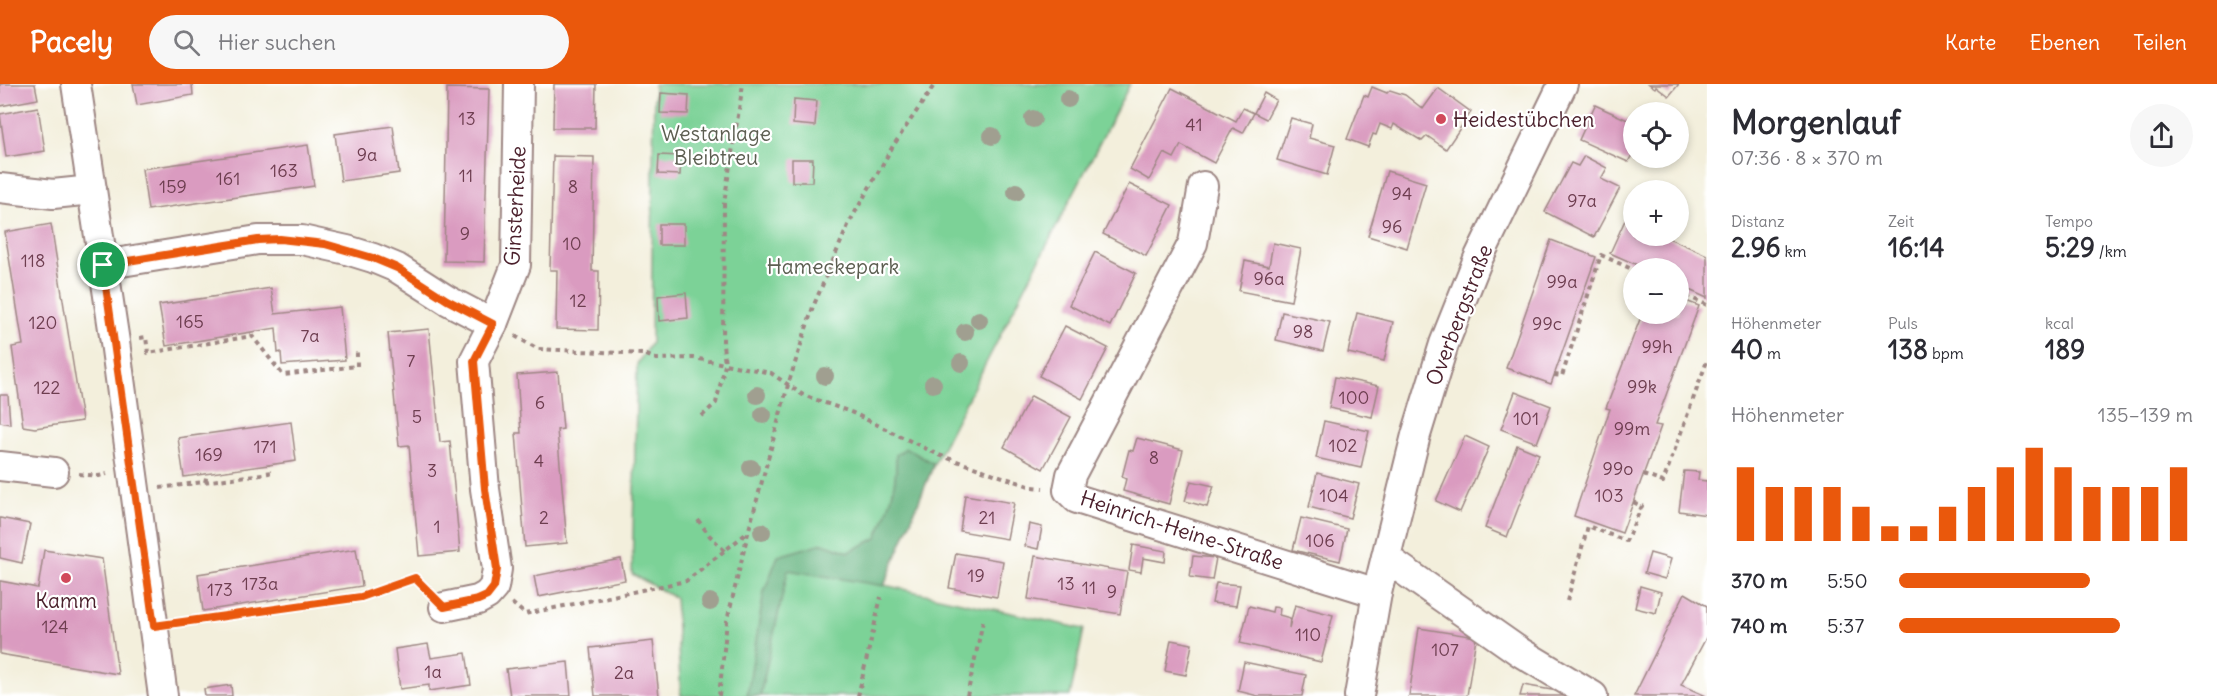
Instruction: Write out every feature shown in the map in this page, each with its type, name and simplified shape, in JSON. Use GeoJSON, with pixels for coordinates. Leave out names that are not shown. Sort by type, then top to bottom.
{"type":"FeatureCollection","features":[{"type":"Feature","properties":{"kind":"street"},"geometry":{"type":"LineString","coordinates":[[76,84],[115,342],[163,696]]}},
{"type":"Feature","properties":{"kind":"street","name":"Ginsterheide"},"geometry":{"type":"LineString","coordinates":[[444,607],[487,596],[494,587],[497,569],[485,489],[474,361],[493,324],[516,265],[519,84]]}},
{"type":"Feature","properties":{"kind":"street","name":"Overbergstraße"},"geometry":{"type":"LineString","coordinates":[[1359,696],[1377,593],[1416,435],[1444,344],[1478,259],[1563,84]]}},
{"type":"Feature","properties":{"kind":"street","name":"Heinrich-Heine-Straße"},"geometry":{"type":"LineString","coordinates":[[1203,186],[1192,243],[1071,475],[1068,490],[1077,499],[1377,593]]}},
{"type":"Feature","properties":{"kind":"street"},"geometry":{"type":"LineString","coordinates":[[0,188],[53,194],[92,190]]}},
{"type":"Feature","properties":{"kind":"street"},"geometry":{"type":"LineString","coordinates":[[103,265],[258,240],[302,240],[347,250],[397,268],[447,300],[493,324]]}},
{"type":"Feature","properties":{"kind":"street"},"geometry":{"type":"LineString","coordinates":[[0,466],[54,472]]}},
{"type":"Feature","properties":{"kind":"street"},"geometry":{"type":"LineString","coordinates":[[1386,558],[1520,652],[1593,696]]}},
{"type":"Feature","properties":{"kind":"path"},"geometry":{"type":"LineString","coordinates":[[702,416],[716,403],[725,365],[723,344],[724,203],[743,84]]}},
{"type":"Feature","properties":{"kind":"path"},"geometry":{"type":"LineString","coordinates":[[719,696],[727,621],[748,533],[788,385],[813,307],[849,223],[893,146],[935,84]]}},
{"type":"Feature","properties":{"kind":"path"},"geometry":{"type":"LineString","coordinates":[[1554,375],[1562,376],[1601,255],[1623,265]]}},
{"type":"Feature","properties":{"kind":"path"},"geometry":{"type":"LineString","coordinates":[[1689,297],[1707,305]]}},
{"type":"Feature","properties":{"kind":"path"},"geometry":{"type":"LineString","coordinates":[[493,324],[538,350],[644,354],[656,359],[694,358],[771,374],[803,395],[854,413],[939,454],[1032,487],[1068,490]]}},
{"type":"Feature","properties":{"kind":"path"},"geometry":{"type":"LineString","coordinates":[[115,342],[146,337],[148,353],[252,336],[283,375],[357,366],[357,352]]}},
{"type":"Feature","properties":{"kind":"path"},"geometry":{"type":"LineString","coordinates":[[1643,475],[1663,482],[1707,361]]}},
{"type":"Feature","properties":{"kind":"path"},"geometry":{"type":"LineString","coordinates":[[54,472],[134,480],[205,482],[269,473],[268,465]]}},
{"type":"Feature","properties":{"kind":"path"},"geometry":{"type":"LineString","coordinates":[[205,482],[207,474]]}},
{"type":"Feature","properties":{"kind":"path"},"geometry":{"type":"LineString","coordinates":[[1567,601],[1588,526],[1626,541],[1641,506],[1633,502]]}},
{"type":"Feature","properties":{"kind":"path"},"geometry":{"type":"LineString","coordinates":[[698,520],[708,535],[725,551]]}},
{"type":"Feature","properties":{"kind":"path"},"geometry":{"type":"LineString","coordinates":[[536,612],[686,582],[748,533]]}},
{"type":"Feature","properties":{"kind":"path"},"geometry":{"type":"LineString","coordinates":[[154,626],[361,597],[415,578],[444,607]]}},
{"type":"Feature","properties":{"kind":"path"},"geometry":{"type":"LineString","coordinates":[[858,696],[881,597]]}},
{"type":"Feature","properties":{"kind":"path"},"geometry":{"type":"LineString","coordinates":[[967,696],[983,621]]}},
{"type":"Feature","properties":{"kind":"green space","name":"Hameckepark"},"geometry":{"type":"Polygon","coordinates":[[[654,84],[1130,84],[934,464],[884,585],[1084,629],[1070,696],[681,696],[675,598],[632,574],[637,364],[651,343],[654,84]]]}},
{"type":"Feature","properties":{"kind":"green space"},"geometry":{"type":"Polygon","coordinates":[[[906,448],[934,464],[884,586],[788,570],[760,696],[747,696],[764,592],[778,556],[823,543],[849,552],[877,538],[891,498],[896,455],[906,448]]]}},
{"type":"Feature","properties":{"kind":"building"},"geometry":{"type":"Polygon","coordinates":[[[0,84],[35,84],[38,99],[0,106],[0,84]]]}},
{"type":"Feature","properties":{"kind":"building"},"geometry":{"type":"Polygon","coordinates":[[[133,84],[192,84],[193,95],[137,105],[133,84]]]}},
{"type":"Feature","properties":{"kind":"building"},"geometry":{"type":"Polygon","coordinates":[[[554,84],[596,84],[595,128],[553,128],[554,84]]]}},
{"type":"Feature","properties":{"kind":"building"},"geometry":{"type":"Polygon","coordinates":[[[1649,84],[1679,84],[1669,96],[1656,86],[1655,88],[1649,84]]]}},
{"type":"Feature","properties":{"kind":"building"},"geometry":{"type":"Polygon","coordinates":[[[1372,87],[1387,93],[1390,90],[1405,95],[1423,109],[1438,88],[1471,112],[1446,149],[1427,136],[1422,141],[1394,124],[1392,129],[1380,124],[1368,147],[1347,139],[1364,95],[1368,97],[1372,87]]]}},
{"type":"Feature","properties":{"kind":"building"},"geometry":{"type":"Polygon","coordinates":[[[447,88],[489,89],[484,262],[444,261],[447,88]]]}},
{"type":"Feature","properties":{"kind":"building"},"geometry":{"type":"Polygon","coordinates":[[[1172,88],[1236,121],[1243,108],[1254,113],[1243,133],[1233,128],[1214,163],[1181,145],[1174,158],[1164,153],[1149,180],[1130,169],[1172,88]]]}},
{"type":"Feature","properties":{"kind":"building"},"geometry":{"type":"Polygon","coordinates":[[[661,93],[689,95],[688,114],[660,113],[661,93]]]}},
{"type":"Feature","properties":{"kind":"building"},"geometry":{"type":"Polygon","coordinates":[[[1264,93],[1276,100],[1266,119],[1254,113],[1264,93]]]}},
{"type":"Feature","properties":{"kind":"building"},"geometry":{"type":"Polygon","coordinates":[[[794,99],[817,101],[815,126],[793,124],[794,99]]]}},
{"type":"Feature","properties":{"kind":"building"},"geometry":{"type":"Polygon","coordinates":[[[1595,105],[1623,118],[1623,160],[1579,140],[1595,105]]]}},
{"type":"Feature","properties":{"kind":"building"},"geometry":{"type":"Polygon","coordinates":[[[38,107],[45,151],[6,157],[0,114],[38,107]]]}},
{"type":"Feature","properties":{"kind":"building"},"geometry":{"type":"Polygon","coordinates":[[[1291,118],[1312,124],[1309,138],[1335,145],[1327,175],[1277,160],[1291,118]]]}},
{"type":"Feature","properties":{"kind":"building"},"geometry":{"type":"Polygon","coordinates":[[[393,126],[399,173],[341,181],[335,134],[393,126]]]}},
{"type":"Feature","properties":{"kind":"building"},"geometry":{"type":"Polygon","coordinates":[[[308,145],[314,186],[148,210],[142,169],[308,145]]]}},
{"type":"Feature","properties":{"kind":"building"},"geometry":{"type":"Polygon","coordinates":[[[659,155],[681,156],[680,175],[658,174],[659,155]]]}},
{"type":"Feature","properties":{"kind":"building"},"geometry":{"type":"Polygon","coordinates":[[[553,156],[594,157],[592,271],[599,271],[598,330],[556,329],[557,270],[550,270],[553,156]]]}},
{"type":"Feature","properties":{"kind":"building"},"geometry":{"type":"Polygon","coordinates":[[[1584,156],[1607,168],[1601,179],[1620,188],[1594,237],[1545,212],[1571,163],[1578,166],[1584,156]]]}},
{"type":"Feature","properties":{"kind":"building"},"geometry":{"type":"Polygon","coordinates":[[[792,159],[813,159],[812,182],[792,182],[792,159]]]}},
{"type":"Feature","properties":{"kind":"building"},"geometry":{"type":"Polygon","coordinates":[[[1387,171],[1426,183],[1407,248],[1368,236],[1387,171]]]}},
{"type":"Feature","properties":{"kind":"building"},"geometry":{"type":"Polygon","coordinates":[[[1129,184],[1172,205],[1146,256],[1103,234],[1129,184]]]}},
{"type":"Feature","properties":{"kind":"building"},"geometry":{"type":"Polygon","coordinates":[[[51,224],[82,421],[35,428],[23,426],[12,347],[23,345],[5,232],[51,224]]]}},
{"type":"Feature","properties":{"kind":"building"},"geometry":{"type":"Polygon","coordinates":[[[659,224],[684,224],[684,245],[659,245],[659,224]]]}},
{"type":"Feature","properties":{"kind":"building"},"geometry":{"type":"Polygon","coordinates":[[[1623,225],[1623,246],[1687,246],[1707,255],[1707,298],[1689,290],[1689,258],[1623,259],[1610,253],[1623,225]]]}},
{"type":"Feature","properties":{"kind":"building"},"geometry":{"type":"Polygon","coordinates":[[[1551,240],[1596,257],[1551,384],[1506,368],[1551,240]]]}},
{"type":"Feature","properties":{"kind":"building"},"geometry":{"type":"Polygon","coordinates":[[[1273,243],[1301,249],[1291,301],[1239,291],[1245,261],[1269,266],[1273,243]]]}},
{"type":"Feature","properties":{"kind":"building"},"geometry":{"type":"Polygon","coordinates":[[[1095,252],[1136,273],[1110,326],[1069,305],[1095,252]]]}},
{"type":"Feature","properties":{"kind":"building"},"geometry":{"type":"Polygon","coordinates":[[[271,288],[275,314],[340,307],[345,360],[282,365],[281,352],[278,353],[276,328],[166,346],[159,305],[271,288]]]}},
{"type":"Feature","properties":{"kind":"building"},"geometry":{"type":"Polygon","coordinates":[[[686,293],[688,318],[659,321],[658,296],[686,293]]]}},
{"type":"Feature","properties":{"kind":"building"},"geometry":{"type":"Polygon","coordinates":[[[1689,302],[1699,306],[1655,425],[1661,426],[1622,533],[1574,516],[1610,409],[1606,408],[1638,324],[1689,324],[1689,302]]]}},
{"type":"Feature","properties":{"kind":"building"},"geometry":{"type":"Polygon","coordinates":[[[1282,312],[1330,322],[1323,351],[1276,340],[1282,312]]]}},
{"type":"Feature","properties":{"kind":"building"},"geometry":{"type":"Polygon","coordinates":[[[1357,313],[1393,322],[1384,361],[1348,353],[1357,313]]]}},
{"type":"Feature","properties":{"kind":"building"},"geometry":{"type":"Polygon","coordinates":[[[1065,326],[1108,348],[1082,399],[1039,376],[1065,326]]]}},
{"type":"Feature","properties":{"kind":"building"},"geometry":{"type":"Polygon","coordinates":[[[429,329],[440,442],[450,441],[460,552],[419,556],[409,445],[399,446],[388,333],[429,329]]]}},
{"type":"Feature","properties":{"kind":"building"},"geometry":{"type":"Polygon","coordinates":[[[558,372],[563,429],[557,430],[567,543],[525,547],[516,433],[521,433],[517,375],[558,372]]]}},
{"type":"Feature","properties":{"kind":"building"},"geometry":{"type":"Polygon","coordinates":[[[1335,377],[1379,386],[1372,417],[1329,408],[1335,377]]]}},
{"type":"Feature","properties":{"kind":"building"},"geometry":{"type":"Polygon","coordinates":[[[1515,392],[1551,406],[1537,443],[1501,429],[1515,392]]]}},
{"type":"Feature","properties":{"kind":"building"},"geometry":{"type":"Polygon","coordinates":[[[0,395],[8,395],[10,424],[0,422],[0,395]]]}},
{"type":"Feature","properties":{"kind":"building"},"geometry":{"type":"Polygon","coordinates":[[[1031,396],[1071,417],[1043,469],[1004,447],[1031,396]]]}},
{"type":"Feature","properties":{"kind":"building"},"geometry":{"type":"Polygon","coordinates":[[[1324,421],[1369,431],[1361,468],[1316,458],[1324,421]]]}},
{"type":"Feature","properties":{"kind":"building"},"geometry":{"type":"Polygon","coordinates":[[[291,422],[296,461],[184,477],[178,438],[291,422]]]}},
{"type":"Feature","properties":{"kind":"building"},"geometry":{"type":"Polygon","coordinates":[[[1465,436],[1489,447],[1460,512],[1436,501],[1465,436]]]}},
{"type":"Feature","properties":{"kind":"building"},"geometry":{"type":"Polygon","coordinates":[[[1137,438],[1183,450],[1169,504],[1123,491],[1126,479],[1122,477],[1129,450],[1133,451],[1137,438]]]}},
{"type":"Feature","properties":{"kind":"building"},"geometry":{"type":"Polygon","coordinates":[[[1517,445],[1539,454],[1507,537],[1485,528],[1517,445]]]}},
{"type":"Feature","properties":{"kind":"building"},"geometry":{"type":"Polygon","coordinates":[[[1684,471],[1699,472],[1698,480],[1707,481],[1707,515],[1679,511],[1684,471]]]}},
{"type":"Feature","properties":{"kind":"building"},"geometry":{"type":"Polygon","coordinates":[[[1317,473],[1359,484],[1350,518],[1309,507],[1317,473]]]}},
{"type":"Feature","properties":{"kind":"building"},"geometry":{"type":"Polygon","coordinates":[[[1191,481],[1214,486],[1207,507],[1185,501],[1191,481]]]}},
{"type":"Feature","properties":{"kind":"building"},"geometry":{"type":"Polygon","coordinates":[[[965,495],[1014,503],[1007,539],[960,531],[965,495]]]}},
{"type":"Feature","properties":{"kind":"building"},"geometry":{"type":"Polygon","coordinates":[[[0,518],[30,524],[22,563],[0,558],[0,518]]]}},
{"type":"Feature","properties":{"kind":"building"},"geometry":{"type":"Polygon","coordinates":[[[1301,518],[1347,529],[1340,561],[1293,550],[1301,518]]]}},
{"type":"Feature","properties":{"kind":"building"},"geometry":{"type":"Polygon","coordinates":[[[1029,524],[1042,527],[1038,549],[1025,546],[1029,524]]]}},
{"type":"Feature","properties":{"kind":"building"},"geometry":{"type":"Polygon","coordinates":[[[1133,545],[1166,551],[1165,562],[1143,558],[1141,572],[1129,570],[1133,545]]]}},
{"type":"Feature","properties":{"kind":"building"},"geometry":{"type":"Polygon","coordinates":[[[356,549],[362,586],[203,611],[198,574],[356,549]]]}},
{"type":"Feature","properties":{"kind":"building"},"geometry":{"type":"Polygon","coordinates":[[[44,550],[102,559],[118,674],[0,654],[0,581],[38,588],[44,550]]]}},
{"type":"Feature","properties":{"kind":"building"},"geometry":{"type":"Polygon","coordinates":[[[956,553],[1003,561],[997,597],[949,588],[956,553]]]}},
{"type":"Feature","properties":{"kind":"building"},"geometry":{"type":"Polygon","coordinates":[[[1650,553],[1671,559],[1665,579],[1644,573],[1650,553]]]}},
{"type":"Feature","properties":{"kind":"building"},"geometry":{"type":"Polygon","coordinates":[[[1035,556],[1127,572],[1120,614],[1028,599],[1035,556]]]}},
{"type":"Feature","properties":{"kind":"building"},"geometry":{"type":"Polygon","coordinates":[[[1193,556],[1216,558],[1212,580],[1190,577],[1193,556]]]}},
{"type":"Feature","properties":{"kind":"building"},"geometry":{"type":"Polygon","coordinates":[[[621,559],[625,580],[538,597],[534,576],[621,559]]]}},
{"type":"Feature","properties":{"kind":"building"},"geometry":{"type":"Polygon","coordinates":[[[1216,583],[1240,585],[1236,606],[1212,603],[1216,583]]]}},
{"type":"Feature","properties":{"kind":"building"},"geometry":{"type":"Polygon","coordinates":[[[1640,586],[1661,592],[1656,613],[1635,608],[1640,586]]]}},
{"type":"Feature","properties":{"kind":"building"},"geometry":{"type":"Polygon","coordinates":[[[1685,593],[1707,606],[1707,639],[1681,685],[1706,696],[1634,696],[1685,593]]]}},
{"type":"Feature","properties":{"kind":"building"},"geometry":{"type":"Polygon","coordinates":[[[1295,605],[1333,615],[1321,662],[1240,643],[1249,606],[1272,612],[1273,607],[1280,608],[1279,615],[1290,618],[1289,628],[1295,605]]]}},
{"type":"Feature","properties":{"kind":"building"},"geometry":{"type":"Polygon","coordinates":[[[1419,628],[1476,637],[1467,696],[1409,696],[1419,628]]]}},
{"type":"Feature","properties":{"kind":"building"},"geometry":{"type":"Polygon","coordinates":[[[1171,640],[1192,644],[1186,675],[1165,671],[1171,640]]]}},
{"type":"Feature","properties":{"kind":"building"},"geometry":{"type":"Polygon","coordinates":[[[653,641],[659,696],[595,696],[590,648],[653,641]]]}},
{"type":"Feature","properties":{"kind":"building"},"geometry":{"type":"Polygon","coordinates":[[[428,644],[431,658],[466,653],[471,685],[429,691],[429,685],[400,689],[395,649],[428,644]]]}},
{"type":"Feature","properties":{"kind":"building"},"geometry":{"type":"Polygon","coordinates":[[[568,662],[571,696],[510,696],[506,669],[568,662]]]}},
{"type":"Feature","properties":{"kind":"building"},"geometry":{"type":"Polygon","coordinates":[[[1244,662],[1306,675],[1302,696],[1258,696],[1238,691],[1244,662]]]}},
{"type":"Feature","properties":{"kind":"building"},"geometry":{"type":"Polygon","coordinates":[[[231,685],[232,696],[205,696],[204,689],[231,685]]]}},
{"type":"Feature","properties":{"kind":"building"},"geometry":{"type":"Polygon","coordinates":[[[1523,685],[1563,692],[1563,696],[1520,696],[1523,685]]]}},
{"type":"Feature","properties":{"kind":"place","name":"Heidestübchen"},"geometry":{"type":"Point","coordinates":[1441,119]}},
{"type":"Feature","properties":{"kind":"place","name":"Kamm"},"geometry":{"type":"Point","coordinates":[66,578]}},
{"type":"Feature","properties":{"kind":"route"},"geometry":{"type":"LineString","coordinates":[[258,240],[302,240],[347,250],[397,268],[447,300],[493,324],[474,361],[485,489],[497,569],[494,587],[487,596],[444,607],[415,578],[361,597],[154,626],[103,265],[258,240]]}},
{"type":"Feature","properties":{"kind":"park label","name":"Westanlage Bleibtreu"},"geometry":{"type":"Point","coordinates":[716,145]}}]}
